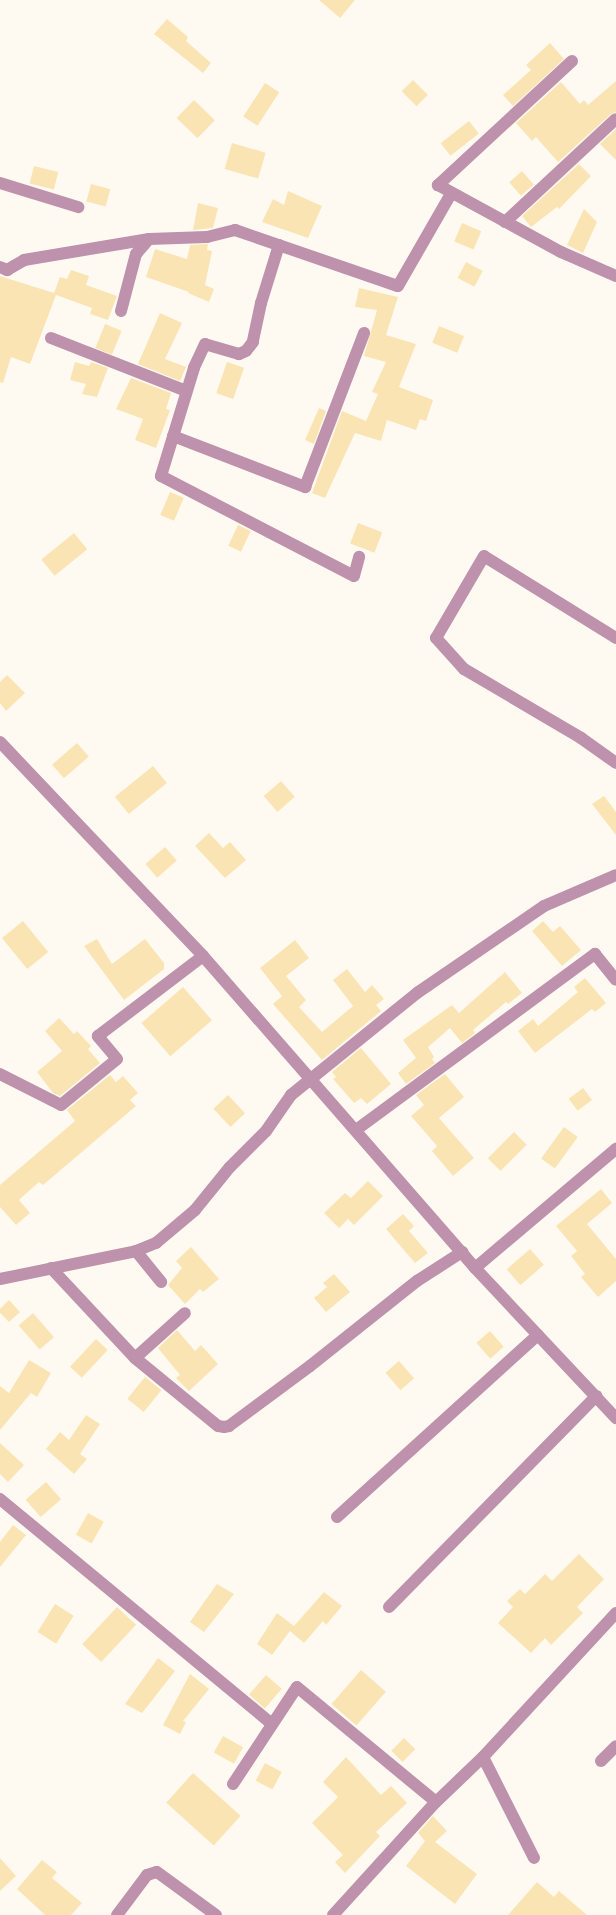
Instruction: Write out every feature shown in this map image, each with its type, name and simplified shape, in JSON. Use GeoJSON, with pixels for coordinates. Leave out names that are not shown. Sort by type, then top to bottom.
{"type":"FeatureCollection","features":[{"type":"Feature","properties":{"kind":"street"},"geometry":{"type":"LineString","coordinates":[[572,61],[438,185],[451,194],[560,252],[616,276]]}},
{"type":"Feature","properties":{"kind":"street"},"geometry":{"type":"LineString","coordinates":[[505,222],[616,119]]}},
{"type":"Feature","properties":{"kind":"street"},"geometry":{"type":"LineString","coordinates":[[0,183],[78,207]]}},
{"type":"Feature","properties":{"kind":"street"},"geometry":{"type":"LineString","coordinates":[[0,267],[7,270],[24,260],[149,240],[207,237],[235,230],[398,286],[451,194]]}},
{"type":"Feature","properties":{"kind":"street"},"geometry":{"type":"LineString","coordinates":[[121,311],[136,254],[149,240]]}},
{"type":"Feature","properties":{"kind":"street"},"geometry":{"type":"LineString","coordinates":[[279,245],[261,303],[253,342],[246,351],[239,354],[205,344],[186,391],[161,476],[354,576],[359,557]]}},
{"type":"Feature","properties":{"kind":"street"},"geometry":{"type":"LineString","coordinates":[[173,436],[305,487],[364,333]]}},
{"type":"Feature","properties":{"kind":"street"},"geometry":{"type":"LineString","coordinates":[[51,338],[186,391]]}},
{"type":"Feature","properties":{"kind":"street"},"geometry":{"type":"LineString","coordinates":[[616,638],[484,556],[436,638],[464,669],[581,738],[616,763]]}},
{"type":"Feature","properties":{"kind":"street"},"geometry":{"type":"LineString","coordinates":[[0,742],[203,956],[475,1268],[616,1418]]}},
{"type":"Feature","properties":{"kind":"street"},"geometry":{"type":"LineString","coordinates":[[0,1279],[136,1251],[156,1243],[179,1226],[240,1156],[266,1131],[291,1095],[312,1080],[417,993],[544,906],[616,875]]}},
{"type":"Feature","properties":{"kind":"street"},"geometry":{"type":"LineString","coordinates":[[356,1130],[595,954],[616,980]]}},
{"type":"Feature","properties":{"kind":"street"},"geometry":{"type":"LineString","coordinates":[[0,1074],[61,1105],[117,1059],[98,1036],[203,956]]}},
{"type":"Feature","properties":{"kind":"street"},"geometry":{"type":"LineString","coordinates":[[475,1268],[616,1149]]}},
{"type":"Feature","properties":{"kind":"street"},"geometry":{"type":"LineString","coordinates":[[136,1251],[161,1282]]}},
{"type":"Feature","properties":{"kind":"street"},"geometry":{"type":"LineString","coordinates":[[51,1268],[135,1358],[218,1426],[229,1426],[310,1366],[417,1281],[462,1252]]}},
{"type":"Feature","properties":{"kind":"street"},"geometry":{"type":"LineString","coordinates":[[135,1358],[185,1313]]}},
{"type":"Feature","properties":{"kind":"street"},"geometry":{"type":"LineString","coordinates":[[337,1517],[538,1335]]}},
{"type":"Feature","properties":{"kind":"street"},"geometry":{"type":"LineString","coordinates":[[389,1607],[596,1396]]}},
{"type":"Feature","properties":{"kind":"street"},"geometry":{"type":"LineString","coordinates":[[0,1499],[272,1724]]}},
{"type":"Feature","properties":{"kind":"street"},"geometry":{"type":"LineString","coordinates":[[333,1915],[436,1802],[483,1757],[616,1613]]}},
{"type":"Feature","properties":{"kind":"street"},"geometry":{"type":"LineString","coordinates":[[233,1784],[297,1687],[436,1802]]}},
{"type":"Feature","properties":{"kind":"street"},"geometry":{"type":"LineString","coordinates":[[601,1761],[616,1746]]}},
{"type":"Feature","properties":{"kind":"street"},"geometry":{"type":"LineString","coordinates":[[483,1757],[534,1858]]}},
{"type":"Feature","properties":{"kind":"street"},"geometry":{"type":"LineString","coordinates":[[117,1915],[147,1875],[157,1872],[216,1915]]}},
{"type":"Feature","properties":{"kind":"building"},"geometry":{"type":"Polygon","coordinates":[[[319,0],[355,0],[340,18],[319,0]]]}},
{"type":"Feature","properties":{"kind":"building"},"geometry":{"type":"Polygon","coordinates":[[[167,19],[188,37],[186,41],[211,63],[203,73],[154,34],[167,19]]]}},
{"type":"Feature","properties":{"kind":"building"},"geometry":{"type":"Polygon","coordinates":[[[550,43],[564,59],[513,106],[503,95],[531,70],[526,65],[550,43]]]}},
{"type":"Feature","properties":{"kind":"building"},"geometry":{"type":"Polygon","coordinates":[[[413,80],[428,95],[417,106],[402,91],[413,80]]]}},
{"type":"Feature","properties":{"kind":"building"},"geometry":{"type":"Polygon","coordinates":[[[616,81],[616,112],[611,114],[558,162],[536,137],[532,141],[516,123],[561,82],[580,104],[584,100],[588,105],[616,81]]]}},
{"type":"Feature","properties":{"kind":"building"},"geometry":{"type":"Polygon","coordinates":[[[265,83],[279,92],[257,126],[243,117],[265,83]]]}},
{"type":"Feature","properties":{"kind":"building"},"geometry":{"type":"Polygon","coordinates":[[[194,100],[215,120],[197,138],[177,118],[194,100]]]}},
{"type":"Feature","properties":{"kind":"building"},"geometry":{"type":"Polygon","coordinates":[[[469,121],[479,134],[450,156],[441,143],[469,121]]]}},
{"type":"Feature","properties":{"kind":"building"},"geometry":{"type":"Polygon","coordinates":[[[616,129],[616,160],[600,144],[616,129]]]}},
{"type":"Feature","properties":{"kind":"building"},"geometry":{"type":"Polygon","coordinates":[[[232,143],[266,153],[258,179],[225,169],[232,143]]]}},
{"type":"Feature","properties":{"kind":"building"},"geometry":{"type":"Polygon","coordinates":[[[579,164],[591,176],[559,209],[557,207],[531,227],[522,216],[579,164]]]}},
{"type":"Feature","properties":{"kind":"building"},"geometry":{"type":"Polygon","coordinates":[[[34,166],[58,172],[54,190],[30,183],[34,166]]]}},
{"type":"Feature","properties":{"kind":"building"},"geometry":{"type":"Polygon","coordinates":[[[522,171],[534,185],[521,196],[509,182],[522,171]]]}},
{"type":"Feature","properties":{"kind":"building"},"geometry":{"type":"Polygon","coordinates":[[[91,184],[110,189],[106,207],[86,201],[91,184]]]}},
{"type":"Feature","properties":{"kind":"building"},"geometry":{"type":"Polygon","coordinates":[[[288,191],[322,206],[308,238],[262,222],[273,199],[284,205],[288,191]]]}},
{"type":"Feature","properties":{"kind":"building"},"geometry":{"type":"Polygon","coordinates":[[[198,203],[218,208],[213,228],[193,230],[198,203]]]}},
{"type":"Feature","properties":{"kind":"building"},"geometry":{"type":"Polygon","coordinates":[[[584,209],[597,222],[583,253],[567,245],[584,209]]]}},
{"type":"Feature","properties":{"kind":"building"},"geometry":{"type":"Polygon","coordinates":[[[462,223],[481,231],[474,250],[454,241],[462,223]]]}},
{"type":"Feature","properties":{"kind":"building"},"geometry":{"type":"Polygon","coordinates":[[[208,244],[207,250],[212,251],[205,285],[214,289],[209,302],[188,293],[189,292],[146,277],[155,249],[187,259],[190,245],[208,244]]]}},
{"type":"Feature","properties":{"kind":"building"},"geometry":{"type":"Polygon","coordinates":[[[466,262],[483,271],[474,287],[458,278],[466,262]]]}},
{"type":"Feature","properties":{"kind":"building"},"geometry":{"type":"Polygon","coordinates":[[[71,270],[89,276],[86,285],[117,296],[108,320],[90,314],[92,308],[56,295],[30,364],[11,357],[3,383],[0,382],[0,276],[54,293],[60,277],[67,279],[71,270]]]}},
{"type":"Feature","properties":{"kind":"building"},"geometry":{"type":"Polygon","coordinates":[[[359,288],[398,297],[386,335],[416,344],[399,387],[433,400],[426,421],[420,419],[416,430],[387,420],[381,441],[355,433],[325,498],[312,493],[342,411],[366,421],[378,394],[372,392],[386,362],[364,356],[377,310],[355,307],[359,288]]]}},
{"type":"Feature","properties":{"kind":"building"},"geometry":{"type":"Polygon","coordinates":[[[160,313],[182,323],[165,359],[186,367],[180,381],[138,364],[160,313]]]}},
{"type":"Feature","properties":{"kind":"building"},"geometry":{"type":"Polygon","coordinates":[[[105,324],[122,331],[112,355],[95,348],[105,324]]]}},
{"type":"Feature","properties":{"kind":"building"},"geometry":{"type":"Polygon","coordinates":[[[439,326],[464,336],[457,353],[432,343],[439,326]]]}},
{"type":"Feature","properties":{"kind":"building"},"geometry":{"type":"Polygon","coordinates":[[[75,362],[89,366],[91,362],[108,368],[97,397],[82,394],[86,384],[70,380],[75,362]]]}},
{"type":"Feature","properties":{"kind":"building"},"geometry":{"type":"Polygon","coordinates":[[[227,362],[244,368],[233,399],[216,393],[227,362]]]}},
{"type":"Feature","properties":{"kind":"building"},"geometry":{"type":"Polygon","coordinates":[[[131,378],[171,393],[166,409],[170,410],[156,448],[135,440],[143,419],[116,409],[131,378]]]}},
{"type":"Feature","properties":{"kind":"building"},"geometry":{"type":"Polygon","coordinates":[[[319,408],[326,411],[314,444],[305,440],[319,408]]]}},
{"type":"Feature","properties":{"kind":"building"},"geometry":{"type":"Polygon","coordinates":[[[170,492],[184,498],[174,521],[160,515],[170,492]]]}},
{"type":"Feature","properties":{"kind":"building"},"geometry":{"type":"Polygon","coordinates":[[[358,523],[382,532],[374,553],[350,544],[358,523]]]}},
{"type":"Feature","properties":{"kind":"building"},"geometry":{"type":"Polygon","coordinates":[[[238,525],[251,531],[241,552],[228,546],[238,525]]]}},
{"type":"Feature","properties":{"kind":"building"},"geometry":{"type":"Polygon","coordinates":[[[74,533],[87,549],[55,576],[41,559],[74,533]]]}},
{"type":"Feature","properties":{"kind":"building"},"geometry":{"type":"Polygon","coordinates":[[[7,675],[25,693],[6,711],[0,703],[0,682],[7,675]]]}},
{"type":"Feature","properties":{"kind":"building"},"geometry":{"type":"Polygon","coordinates":[[[77,743],[89,757],[64,778],[52,765],[77,743]]]}},
{"type":"Feature","properties":{"kind":"building"},"geometry":{"type":"Polygon","coordinates":[[[153,766],[167,783],[129,814],[115,797],[153,766]]]}},
{"type":"Feature","properties":{"kind":"building"},"geometry":{"type":"Polygon","coordinates":[[[281,781],[295,797],[277,812],[264,796],[281,781]]]}},
{"type":"Feature","properties":{"kind":"building"},"geometry":{"type":"Polygon","coordinates":[[[604,796],[616,812],[616,835],[592,804],[604,796]]]}},
{"type":"Feature","properties":{"kind":"building"},"geometry":{"type":"Polygon","coordinates":[[[209,833],[223,848],[230,842],[246,860],[225,878],[195,846],[209,833]]]}},
{"type":"Feature","properties":{"kind":"building"},"geometry":{"type":"Polygon","coordinates":[[[165,847],[177,861],[157,878],[145,864],[165,847]]]}},
{"type":"Feature","properties":{"kind":"building"},"geometry":{"type":"Polygon","coordinates":[[[23,921],[48,952],[27,969],[2,938],[23,921]]]}},
{"type":"Feature","properties":{"kind":"building"},"geometry":{"type":"Polygon","coordinates":[[[543,921],[553,932],[560,926],[581,950],[562,966],[532,931],[543,921]]]}},
{"type":"Feature","properties":{"kind":"building"},"geometry":{"type":"Polygon","coordinates":[[[97,939],[112,964],[145,939],[164,963],[164,969],[124,1000],[84,946],[97,939]]]}},
{"type":"Feature","properties":{"kind":"building"},"geometry":{"type":"Polygon","coordinates":[[[295,940],[309,958],[286,976],[306,1000],[299,1007],[322,1032],[353,1006],[333,980],[347,969],[365,992],[372,985],[384,999],[376,1005],[381,1011],[322,1060],[273,1004],[282,996],[260,968],[295,940]]]}},
{"type":"Feature","properties":{"kind":"building"},"geometry":{"type":"Polygon","coordinates":[[[505,972],[522,993],[508,1004],[506,1002],[473,1030],[475,1033],[462,1043],[450,1028],[428,1047],[434,1057],[432,1059],[435,1063],[406,1084],[398,1073],[416,1058],[403,1040],[452,1005],[459,1013],[505,972]]]}},
{"type":"Feature","properties":{"kind":"building"},"geometry":{"type":"Polygon","coordinates":[[[585,978],[606,1003],[595,1012],[592,1009],[535,1053],[518,1031],[533,1019],[538,1026],[578,992],[574,987],[585,978]]]}},
{"type":"Feature","properties":{"kind":"building"},"geometry":{"type":"Polygon","coordinates":[[[183,987],[212,1020],[170,1056],[141,1023],[183,987]]]}},
{"type":"Feature","properties":{"kind":"building"},"geometry":{"type":"Polygon","coordinates":[[[59,1018],[74,1034],[77,1031],[91,1046],[88,1049],[100,1063],[60,1096],[53,1093],[37,1072],[62,1051],[45,1031],[59,1018]]]}},
{"type":"Feature","properties":{"kind":"building"},"geometry":{"type":"Polygon","coordinates":[[[361,1048],[391,1084],[367,1104],[361,1098],[354,1103],[333,1079],[336,1077],[332,1072],[361,1048]]]}},
{"type":"Feature","properties":{"kind":"building"},"geometry":{"type":"Polygon","coordinates":[[[445,1074],[464,1097],[439,1118],[474,1158],[453,1176],[432,1151],[437,1146],[411,1116],[424,1105],[416,1095],[445,1074]]]}},
{"type":"Feature","properties":{"kind":"building"},"geometry":{"type":"Polygon","coordinates":[[[110,1075],[116,1082],[123,1076],[138,1093],[130,1100],[136,1106],[43,1185],[39,1182],[19,1200],[30,1213],[16,1225],[0,1207],[0,1185],[75,1121],[67,1110],[110,1075]]]}},
{"type":"Feature","properties":{"kind":"building"},"geometry":{"type":"Polygon","coordinates":[[[583,1088],[592,1100],[578,1111],[569,1099],[583,1088]]]}},
{"type":"Feature","properties":{"kind":"building"},"geometry":{"type":"Polygon","coordinates":[[[228,1095],[245,1113],[230,1127],[213,1109],[228,1095]]]}},
{"type":"Feature","properties":{"kind":"building"},"geometry":{"type":"Polygon","coordinates":[[[564,1127],[578,1137],[555,1169],[541,1159],[564,1127]]]}},
{"type":"Feature","properties":{"kind":"building"},"geometry":{"type":"Polygon","coordinates":[[[514,1132],[527,1145],[501,1171],[488,1158],[514,1132]]]}},
{"type":"Feature","properties":{"kind":"building"},"geometry":{"type":"Polygon","coordinates":[[[368,1181],[383,1196],[354,1225],[348,1219],[339,1228],[324,1213],[345,1193],[351,1198],[368,1181]]]}},
{"type":"Feature","properties":{"kind":"building"},"geometry":{"type":"Polygon","coordinates":[[[601,1189],[612,1203],[587,1224],[616,1259],[616,1281],[598,1297],[581,1277],[585,1274],[571,1256],[577,1251],[556,1226],[601,1189]]]}},
{"type":"Feature","properties":{"kind":"building"},"geometry":{"type":"Polygon","coordinates":[[[403,1214],[414,1226],[409,1231],[428,1253],[415,1263],[386,1229],[403,1214]]]}},
{"type":"Feature","properties":{"kind":"building"},"geometry":{"type":"Polygon","coordinates":[[[191,1247],[219,1279],[203,1292],[200,1289],[185,1304],[168,1285],[182,1268],[176,1261],[191,1247]]]}},
{"type":"Feature","properties":{"kind":"building"},"geometry":{"type":"Polygon","coordinates":[[[530,1249],[544,1265],[520,1285],[507,1269],[530,1249]]]}},
{"type":"Feature","properties":{"kind":"building"},"geometry":{"type":"Polygon","coordinates":[[[334,1274],[350,1292],[326,1312],[314,1298],[327,1287],[323,1283],[334,1274]]]}},
{"type":"Feature","properties":{"kind":"building"},"geometry":{"type":"Polygon","coordinates":[[[9,1300],[20,1312],[9,1322],[0,1313],[0,1309],[9,1300]]]}},
{"type":"Feature","properties":{"kind":"building"},"geometry":{"type":"Polygon","coordinates":[[[33,1313],[54,1337],[40,1350],[19,1325],[33,1313]]]}},
{"type":"Feature","properties":{"kind":"building"},"geometry":{"type":"Polygon","coordinates":[[[177,1330],[195,1351],[201,1345],[218,1364],[189,1391],[176,1378],[180,1375],[158,1348],[177,1330]]]}},
{"type":"Feature","properties":{"kind":"building"},"geometry":{"type":"Polygon","coordinates":[[[490,1331],[504,1347],[490,1359],[476,1343],[490,1331]]]}},
{"type":"Feature","properties":{"kind":"building"},"geometry":{"type":"Polygon","coordinates":[[[96,1339],[108,1350],[82,1378],[70,1367],[96,1339]]]}},
{"type":"Feature","properties":{"kind":"building"},"geometry":{"type":"Polygon","coordinates":[[[29,1360],[51,1373],[37,1397],[31,1393],[0,1430],[0,1386],[9,1393],[29,1360]]]}},
{"type":"Feature","properties":{"kind":"building"},"geometry":{"type":"Polygon","coordinates":[[[399,1361],[414,1378],[401,1390],[385,1373],[399,1361]]]}},
{"type":"Feature","properties":{"kind":"building"},"geometry":{"type":"Polygon","coordinates":[[[145,1377],[161,1390],[144,1412],[127,1399],[145,1377]]]}},
{"type":"Feature","properties":{"kind":"building"},"geometry":{"type":"Polygon","coordinates":[[[86,1415],[100,1424],[80,1454],[87,1459],[74,1474],[46,1449],[60,1432],[69,1440],[86,1415]]]}},
{"type":"Feature","properties":{"kind":"building"},"geometry":{"type":"Polygon","coordinates":[[[0,1443],[24,1465],[8,1482],[0,1474],[0,1443]]]}},
{"type":"Feature","properties":{"kind":"building"},"geometry":{"type":"Polygon","coordinates":[[[46,1482],[61,1499],[41,1517],[26,1500],[46,1482]]]}},
{"type":"Feature","properties":{"kind":"building"},"geometry":{"type":"Polygon","coordinates":[[[88,1513],[104,1522],[92,1544],[76,1535],[88,1513]]]}},
{"type":"Feature","properties":{"kind":"building"},"geometry":{"type":"Polygon","coordinates":[[[13,1525],[26,1535],[0,1567],[0,1542],[13,1525]]]}},
{"type":"Feature","properties":{"kind":"building"},"geometry":{"type":"Polygon","coordinates":[[[579,1554],[604,1579],[577,1607],[583,1613],[551,1645],[545,1638],[531,1653],[498,1623],[513,1607],[507,1601],[520,1589],[525,1594],[545,1574],[552,1581],[579,1554]]]}},
{"type":"Feature","properties":{"kind":"building"},"geometry":{"type":"Polygon","coordinates":[[[217,1584],[234,1594],[204,1632],[190,1622],[217,1584]]]}},
{"type":"Feature","properties":{"kind":"building"},"geometry":{"type":"Polygon","coordinates":[[[324,1592],[342,1606],[326,1625],[323,1621],[304,1643],[290,1631],[272,1655],[257,1644],[277,1613],[294,1626],[324,1592]]]}},
{"type":"Feature","properties":{"kind":"building"},"geometry":{"type":"Polygon","coordinates":[[[55,1604],[74,1616],[56,1644],[38,1632],[55,1604]]]}},
{"type":"Feature","properties":{"kind":"building"},"geometry":{"type":"Polygon","coordinates":[[[117,1607],[136,1625],[101,1662],[82,1644],[117,1607]]]}},
{"type":"Feature","properties":{"kind":"building"},"geometry":{"type":"Polygon","coordinates":[[[158,1658],[175,1671],[142,1713],[125,1704],[158,1658]]]}},
{"type":"Feature","properties":{"kind":"building"},"geometry":{"type":"Polygon","coordinates":[[[361,1670],[386,1692],[356,1726],[331,1704],[361,1670]]]}},
{"type":"Feature","properties":{"kind":"building"},"geometry":{"type":"Polygon","coordinates":[[[190,1674],[209,1689],[183,1721],[186,1722],[180,1734],[163,1725],[190,1674]]]}},
{"type":"Feature","properties":{"kind":"building"},"geometry":{"type":"Polygon","coordinates":[[[266,1675],[282,1689],[265,1708],[249,1695],[266,1675]]]}},
{"type":"Feature","properties":{"kind":"building"},"geometry":{"type":"Polygon","coordinates":[[[223,1736],[243,1747],[234,1764],[214,1753],[223,1736]]]}},
{"type":"Feature","properties":{"kind":"building"},"geometry":{"type":"Polygon","coordinates":[[[404,1738],[415,1749],[403,1762],[391,1751],[404,1738]]]}},
{"type":"Feature","properties":{"kind":"building"},"geometry":{"type":"Polygon","coordinates":[[[346,1757],[381,1795],[391,1786],[407,1803],[376,1832],[380,1836],[345,1873],[335,1862],[343,1855],[312,1823],[338,1797],[323,1782],[346,1757]]]}},
{"type":"Feature","properties":{"kind":"building"},"geometry":{"type":"Polygon","coordinates":[[[265,1763],[282,1772],[272,1790],[256,1781],[265,1763]]]}},
{"type":"Feature","properties":{"kind":"building"},"geometry":{"type":"Polygon","coordinates":[[[193,1773],[241,1816],[214,1846],[166,1803],[193,1773]]]}},
{"type":"Feature","properties":{"kind":"building"},"geometry":{"type":"Polygon","coordinates":[[[433,1816],[447,1831],[435,1842],[477,1874],[455,1904],[406,1866],[425,1841],[418,1833],[433,1816]]]}},
{"type":"Feature","properties":{"kind":"building"},"geometry":{"type":"Polygon","coordinates":[[[0,1858],[16,1876],[0,1891],[0,1858]]]}},
{"type":"Feature","properties":{"kind":"building"},"geometry":{"type":"Polygon","coordinates":[[[42,1860],[57,1872],[52,1878],[82,1903],[71,1915],[45,1915],[17,1889],[42,1860]]]}},
{"type":"Feature","properties":{"kind":"building"},"geometry":{"type":"Polygon","coordinates":[[[537,1882],[554,1897],[559,1891],[587,1915],[508,1915],[537,1882]]]}}]}
